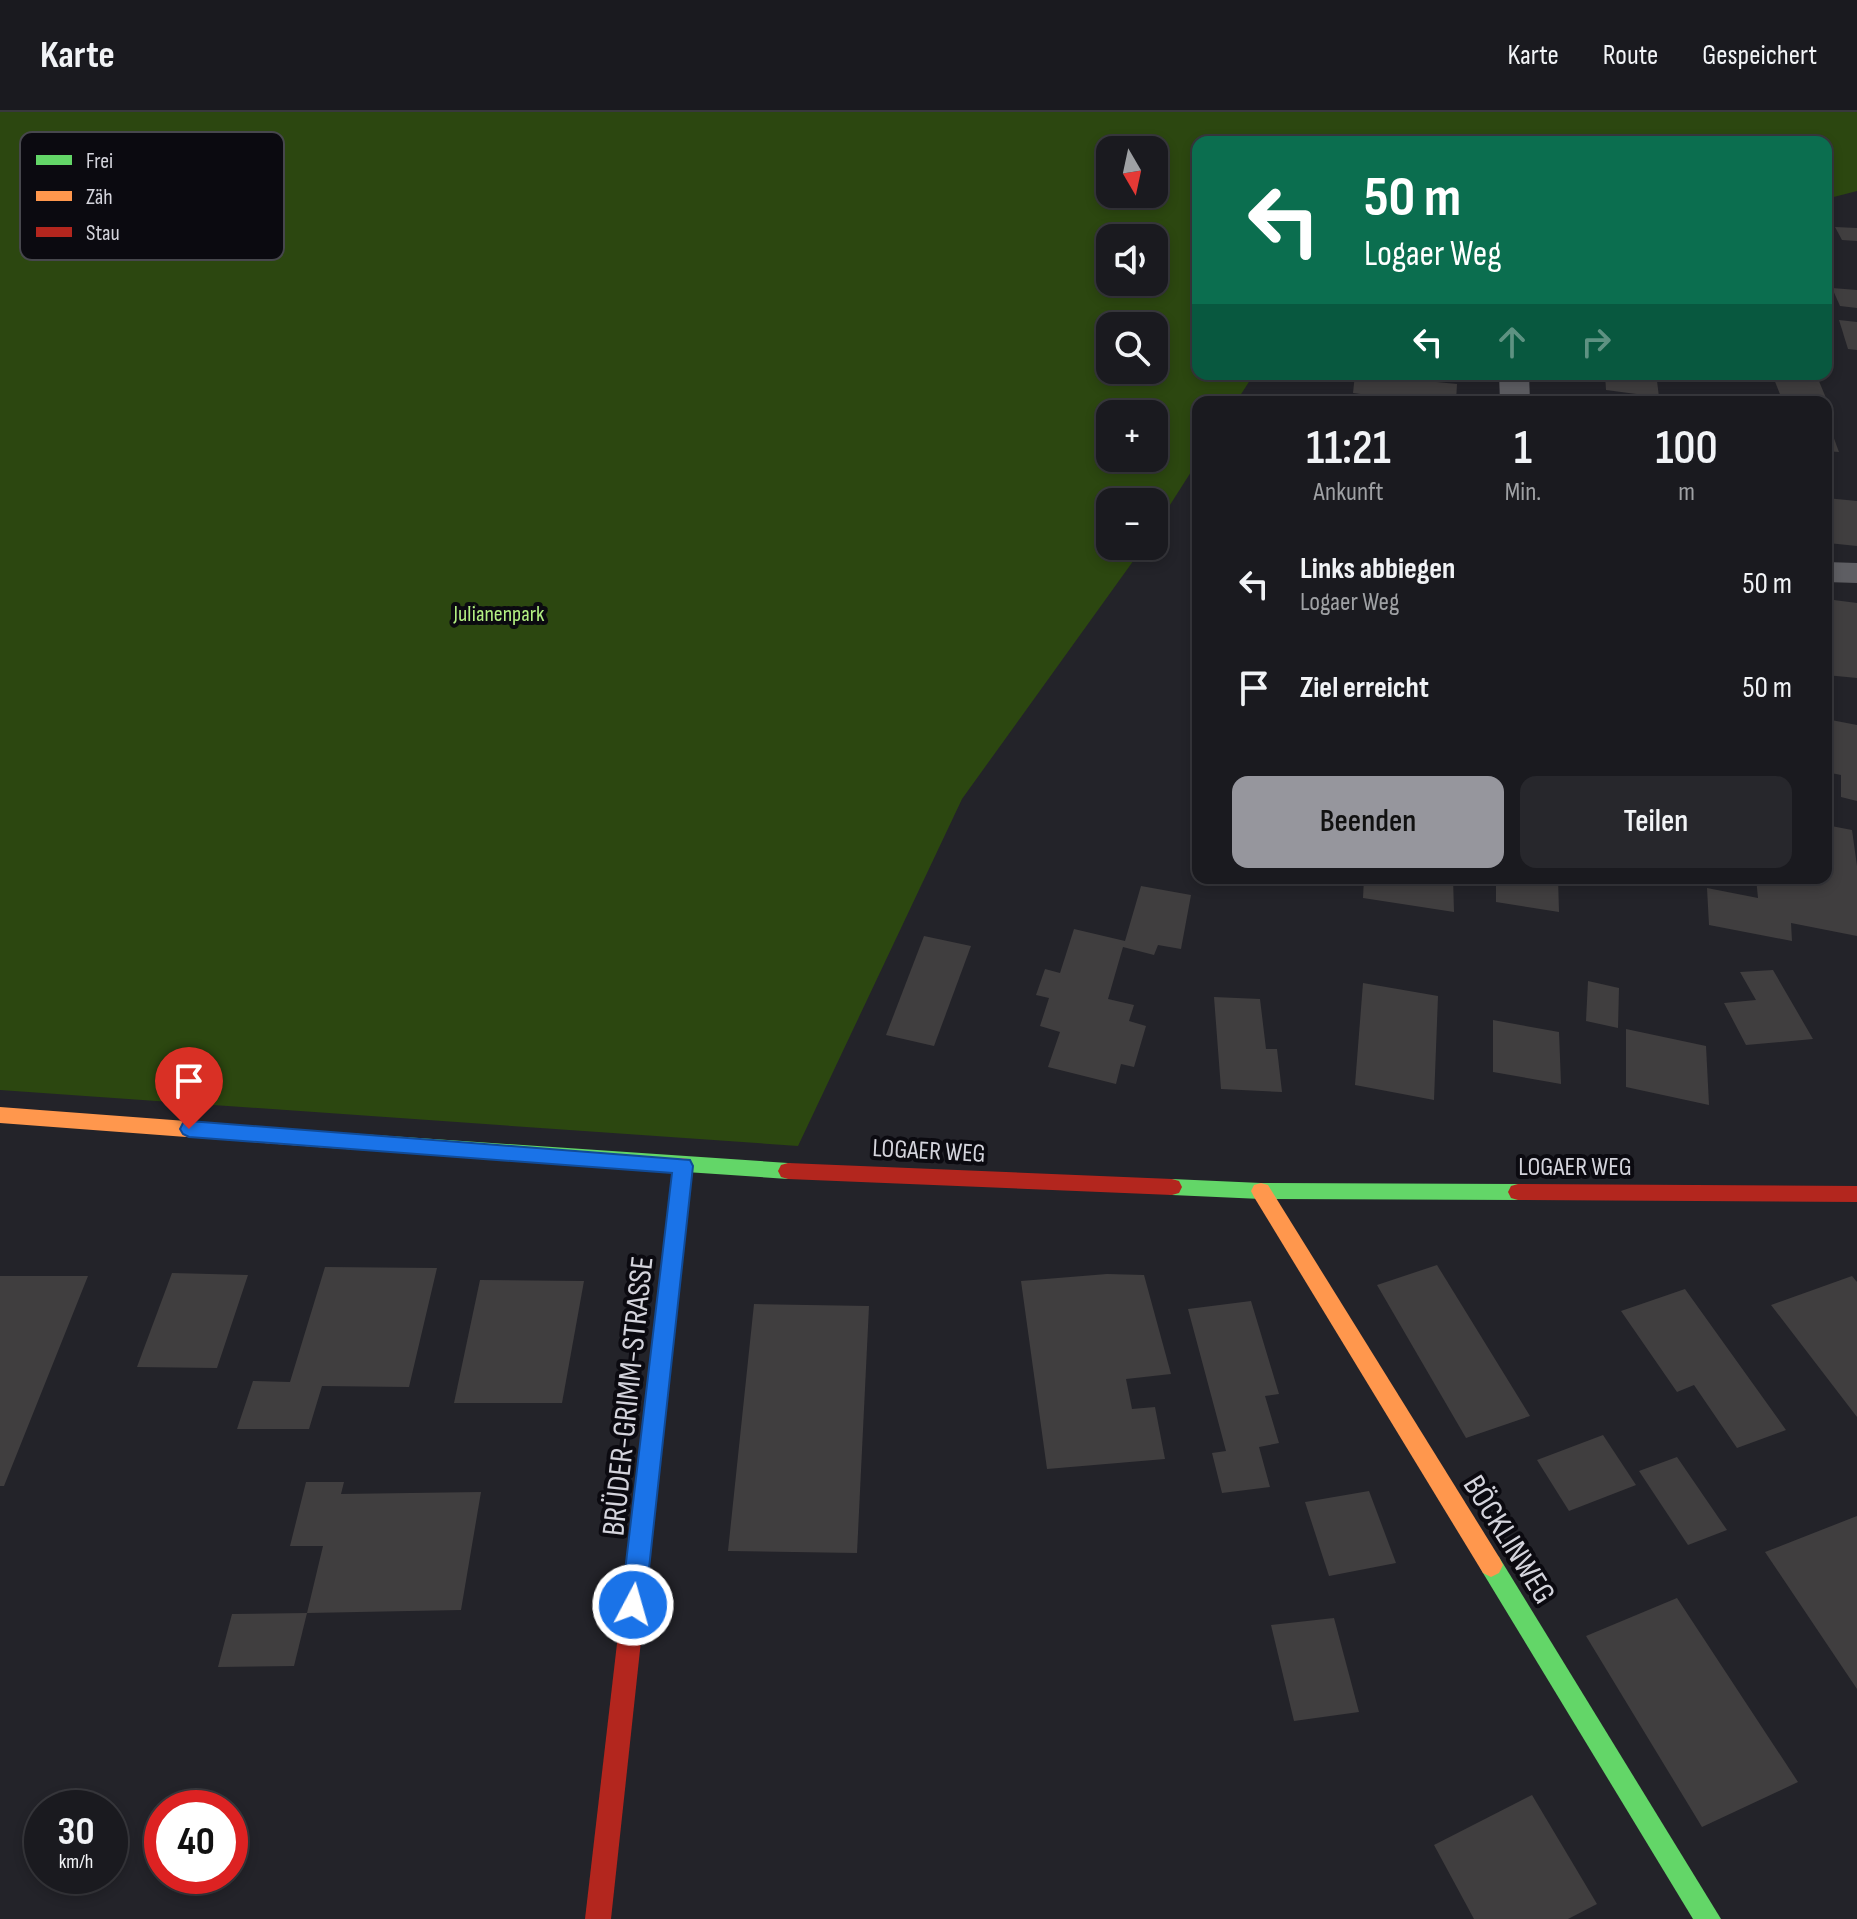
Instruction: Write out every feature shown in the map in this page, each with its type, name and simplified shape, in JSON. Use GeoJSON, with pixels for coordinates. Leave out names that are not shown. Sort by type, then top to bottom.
{"type":"FeatureCollection","features":[{"type":"Feature","properties":{"kind":"street"},"geometry":{"type":"LineString","coordinates":[[1832,572],[1857,573]]}},
{"type":"Feature","properties":{"kind":"street","name":"LOGAER WEG"},"geometry":{"type":"LineString","coordinates":[[0,1115],[683,1166],[1261,1191],[1857,1194]]}},
{"type":"Feature","properties":{"kind":"street","name":"BRÜDER-GRIMM-STRASSE"},"geometry":{"type":"LineString","coordinates":[[598,1919],[683,1166]]}},
{"type":"Feature","properties":{"kind":"street","name":"BÖCKLINWEG"},"geometry":{"type":"LineString","coordinates":[[1261,1191],[1708,1919]]}},
{"type":"Feature","properties":{"kind":"green space","name":"Julianenpark"},"geometry":{"type":"Polygon","coordinates":[[[0,112],[1857,112],[1857,191],[1832,197],[1832,136],[1192,136],[1192,380],[1250,380],[1240,396],[1192,396],[1192,470],[1168,508],[1168,488],[1096,488],[1096,560],[1134,560],[962,799],[798,1146],[0,1090],[0,112]]]}},
{"type":"Feature","properties":{"kind":"building"},"geometry":{"type":"Polygon","coordinates":[[[1835,227],[1857,228],[1857,241],[1842,240],[1835,227]]]}},
{"type":"Feature","properties":{"kind":"building"},"geometry":{"type":"Polygon","coordinates":[[[1832,288],[1857,290],[1857,308],[1840,306],[1832,288]]]}},
{"type":"Feature","properties":{"kind":"building"},"geometry":{"type":"Polygon","coordinates":[[[1839,320],[1857,322],[1857,350],[1848,349],[1839,320]]]}},
{"type":"Feature","properties":{"kind":"building"},"geometry":{"type":"Polygon","coordinates":[[[1354,380],[1416,380],[1457,384],[1456,396],[1353,393],[1354,380]]]}},
{"type":"Feature","properties":{"kind":"building"},"geometry":{"type":"Polygon","coordinates":[[[1605,380],[1648,380],[1657,381],[1659,396],[1651,396],[1606,390],[1605,380]]]}},
{"type":"Feature","properties":{"kind":"building"},"geometry":{"type":"Polygon","coordinates":[[[1774,380],[1818,380],[1825,396],[1781,396],[1774,380]]]}},
{"type":"Feature","properties":{"kind":"building"},"geometry":{"type":"Polygon","coordinates":[[[1832,433],[1839,452],[1832,451],[1832,433]]]}},
{"type":"Feature","properties":{"kind":"building"},"geometry":{"type":"Polygon","coordinates":[[[1832,499],[1857,501],[1857,546],[1832,543],[1832,499]]]}},
{"type":"Feature","properties":{"kind":"building"},"geometry":{"type":"Polygon","coordinates":[[[1832,600],[1857,603],[1857,678],[1832,676],[1832,600]]]}},
{"type":"Feature","properties":{"kind":"building"},"geometry":{"type":"Polygon","coordinates":[[[1832,720],[1857,725],[1857,801],[1841,797],[1841,775],[1832,773],[1832,720]]]}},
{"type":"Feature","properties":{"kind":"building"},"geometry":{"type":"Polygon","coordinates":[[[1832,826],[1852,830],[1857,866],[1857,936],[1791,923],[1792,941],[1709,925],[1707,888],[1758,898],[1757,884],[1832,884],[1832,826]]]}},
{"type":"Feature","properties":{"kind":"building"},"geometry":{"type":"Polygon","coordinates":[[[1364,884],[1453,884],[1454,912],[1363,898],[1364,884]]]}},
{"type":"Feature","properties":{"kind":"building"},"geometry":{"type":"Polygon","coordinates":[[[1496,884],[1558,884],[1559,912],[1496,902],[1496,884]]]}},
{"type":"Feature","properties":{"kind":"building"},"geometry":{"type":"Polygon","coordinates":[[[1141,886],[1191,895],[1181,949],[1158,945],[1154,955],[1123,947],[1108,999],[1134,1005],[1129,1021],[1146,1026],[1134,1067],[1121,1064],[1116,1084],[1048,1067],[1060,1032],[1040,1026],[1049,998],[1036,995],[1045,969],[1060,973],[1074,929],[1125,941],[1141,886]]]}},
{"type":"Feature","properties":{"kind":"building"},"geometry":{"type":"Polygon","coordinates":[[[924,936],[971,946],[934,1046],[886,1035],[924,936]]]}},
{"type":"Feature","properties":{"kind":"building"},"geometry":{"type":"Polygon","coordinates":[[[1773,970],[1813,1039],[1746,1045],[1724,1003],[1756,1000],[1740,972],[1773,970]]]}},
{"type":"Feature","properties":{"kind":"building"},"geometry":{"type":"Polygon","coordinates":[[[1588,981],[1619,988],[1618,1028],[1586,1021],[1588,981]]]}},
{"type":"Feature","properties":{"kind":"building"},"geometry":{"type":"Polygon","coordinates":[[[1363,983],[1438,996],[1434,1100],[1355,1085],[1363,983]]]}},
{"type":"Feature","properties":{"kind":"building"},"geometry":{"type":"Polygon","coordinates":[[[1214,997],[1260,999],[1266,1049],[1277,1049],[1282,1092],[1221,1089],[1214,997]]]}},
{"type":"Feature","properties":{"kind":"building"},"geometry":{"type":"Polygon","coordinates":[[[1493,1020],[1559,1032],[1561,1084],[1493,1072],[1493,1020]]]}},
{"type":"Feature","properties":{"kind":"building"},"geometry":{"type":"Polygon","coordinates":[[[1626,1029],[1706,1046],[1709,1105],[1626,1087],[1626,1029]]]}},
{"type":"Feature","properties":{"kind":"building"},"geometry":{"type":"Polygon","coordinates":[[[1437,1265],[1530,1416],[1466,1438],[1377,1285],[1437,1265]]]}},
{"type":"Feature","properties":{"kind":"building"},"geometry":{"type":"Polygon","coordinates":[[[325,1267],[437,1268],[409,1387],[322,1386],[309,1429],[237,1429],[253,1381],[290,1382],[325,1267]]]}},
{"type":"Feature","properties":{"kind":"building"},"geometry":{"type":"Polygon","coordinates":[[[172,1273],[248,1275],[217,1368],[137,1367],[172,1273]]]}},
{"type":"Feature","properties":{"kind":"building"},"geometry":{"type":"Polygon","coordinates":[[[1107,1274],[1144,1275],[1171,1374],[1126,1379],[1132,1409],[1155,1407],[1165,1459],[1047,1469],[1021,1281],[1107,1274]]]}},
{"type":"Feature","properties":{"kind":"building"},"geometry":{"type":"Polygon","coordinates":[[[0,1276],[88,1276],[4,1486],[0,1486],[0,1276]]]}},
{"type":"Feature","properties":{"kind":"building"},"geometry":{"type":"Polygon","coordinates":[[[1852,1276],[1857,1282],[1857,1417],[1771,1305],[1852,1276]]]}},
{"type":"Feature","properties":{"kind":"building"},"geometry":{"type":"Polygon","coordinates":[[[480,1280],[584,1281],[562,1403],[454,1403],[480,1280]]]}},
{"type":"Feature","properties":{"kind":"building"},"geometry":{"type":"Polygon","coordinates":[[[1685,1289],[1786,1430],[1737,1448],[1694,1385],[1677,1392],[1621,1311],[1685,1289]]]}},
{"type":"Feature","properties":{"kind":"building"},"geometry":{"type":"Polygon","coordinates":[[[1251,1301],[1279,1394],[1265,1396],[1279,1443],[1259,1447],[1270,1487],[1222,1493],[1212,1453],[1226,1451],[1188,1309],[1251,1301]]]}},
{"type":"Feature","properties":{"kind":"building"},"geometry":{"type":"Polygon","coordinates":[[[754,1304],[869,1306],[857,1553],[728,1551],[754,1304]]]}},
{"type":"Feature","properties":{"kind":"building"},"geometry":{"type":"Polygon","coordinates":[[[1603,1435],[1636,1485],[1569,1511],[1537,1460],[1603,1435]]]}},
{"type":"Feature","properties":{"kind":"building"},"geometry":{"type":"Polygon","coordinates":[[[1677,1457],[1727,1530],[1688,1545],[1639,1471],[1677,1457]]]}},
{"type":"Feature","properties":{"kind":"building"},"geometry":{"type":"Polygon","coordinates":[[[306,1482],[344,1482],[341,1494],[481,1492],[461,1610],[307,1613],[323,1546],[290,1546],[306,1482]]]}},
{"type":"Feature","properties":{"kind":"building"},"geometry":{"type":"Polygon","coordinates":[[[1369,1491],[1396,1563],[1329,1576],[1305,1502],[1369,1491]]]}},
{"type":"Feature","properties":{"kind":"building"},"geometry":{"type":"Polygon","coordinates":[[[1857,1516],[1857,1689],[1765,1552],[1857,1516]]]}},
{"type":"Feature","properties":{"kind":"building"},"geometry":{"type":"Polygon","coordinates":[[[1677,1598],[1798,1782],[1702,1827],[1586,1636],[1677,1598]]]}},
{"type":"Feature","properties":{"kind":"building"},"geometry":{"type":"Polygon","coordinates":[[[307,1613],[294,1666],[218,1667],[232,1614],[307,1613]]]}},
{"type":"Feature","properties":{"kind":"building"},"geometry":{"type":"Polygon","coordinates":[[[1334,1618],[1359,1712],[1294,1721],[1271,1625],[1334,1618]]]}},
{"type":"Feature","properties":{"kind":"building"},"geometry":{"type":"Polygon","coordinates":[[[1532,1795],[1597,1904],[1568,1919],[1474,1919],[1434,1845],[1532,1795]]]}},
{"type":"Feature","properties":{"kind":"traffic: fast"},"geometry":{"type":"LineString","coordinates":[[331,1140],[788,1171]]}},
{"type":"Feature","properties":{"kind":"traffic: fast"},"geometry":{"type":"LineString","coordinates":[[1172,1187],[1261,1191],[1518,1192]]}},
{"type":"Feature","properties":{"kind":"traffic: fast"},"geometry":{"type":"LineString","coordinates":[[1491,1565],[1708,1919]]}},
{"type":"Feature","properties":{"kind":"traffic: slow"},"geometry":{"type":"LineString","coordinates":[[0,1115],[331,1140]]}},
{"type":"Feature","properties":{"kind":"traffic: slow"},"geometry":{"type":"LineString","coordinates":[[652,1437],[683,1166]]}},
{"type":"Feature","properties":{"kind":"traffic: slow"},"geometry":{"type":"LineString","coordinates":[[1261,1191],[1491,1565]]}},
{"type":"Feature","properties":{"kind":"traffic: jam"},"geometry":{"type":"LineString","coordinates":[[788,1171],[1172,1187]]}},
{"type":"Feature","properties":{"kind":"traffic: jam"},"geometry":{"type":"LineString","coordinates":[[1518,1192],[1857,1194]]}},
{"type":"Feature","properties":{"kind":"traffic: jam"},"geometry":{"type":"LineString","coordinates":[[598,1919],[652,1437]]}},
{"type":"Feature","properties":{"kind":"route"},"geometry":{"type":"LineString","coordinates":[[189,1129],[683,1166],[633,1605]]}}]}
